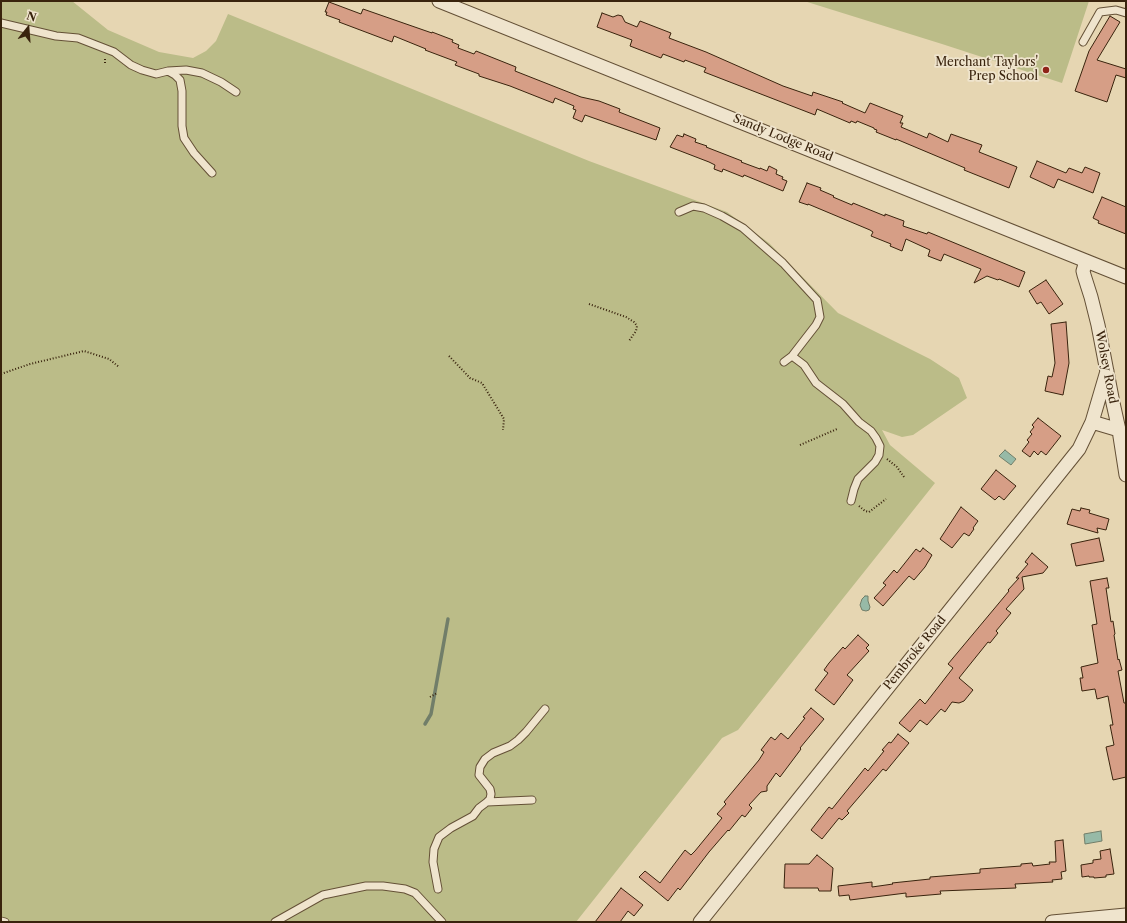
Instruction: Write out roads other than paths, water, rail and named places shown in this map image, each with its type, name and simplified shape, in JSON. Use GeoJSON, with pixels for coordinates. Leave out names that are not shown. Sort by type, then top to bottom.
{"type":"FeatureCollection","features":[{"type":"Feature","properties":{"kind":"street","name":"Sandy Lodge Road"},"geometry":{"type":"LineString","coordinates":[[439,1],[747,123],[1126,277]]}},
{"type":"Feature","properties":{"kind":"street","name":"Wolsey Road"},"geometry":{"type":"LineString","coordinates":[[1086,261],[1083,271],[1091,297],[1107,371],[1119,430],[1126,475]]}},
{"type":"Feature","properties":{"kind":"street","name":"Pembroke Road"},"geometry":{"type":"LineString","coordinates":[[700,922],[1079,449],[1092,422],[1107,371]]}},
{"type":"Feature","properties":{"kind":"street"},"geometry":{"type":"LineString","coordinates":[[1092,422],[1119,430]]}},
{"type":"Feature","properties":{"kind":"street"},"geometry":{"type":"LineString","coordinates":[[1052,922],[1126,915]]}},
{"type":"Feature","properties":{"kind":"lane"},"geometry":{"type":"LineString","coordinates":[[1083,42],[1100,12],[1116,10],[1126,14]]}},
{"type":"Feature","properties":{"kind":"lane"},"geometry":{"type":"LineString","coordinates":[[1,23],[56,36],[78,38],[114,52],[131,65],[156,74],[168,71],[186,70],[202,73],[221,82],[236,92]]}},
{"type":"Feature","properties":{"kind":"lane"},"geometry":{"type":"LineString","coordinates":[[168,71],[180,80],[182,91],[182,126],[184,138],[194,153],[212,173]]}},
{"type":"Feature","properties":{"kind":"lane"},"geometry":{"type":"LineString","coordinates":[[679,212],[693,206],[704,208],[743,228],[783,263],[817,300],[820,317],[816,325],[792,356],[784,362]]}},
{"type":"Feature","properties":{"kind":"lane"},"geometry":{"type":"LineString","coordinates":[[792,356],[804,365],[816,383],[843,404],[859,422],[871,431],[880,446],[879,455],[875,462],[858,479],[852,498]]}},
{"type":"Feature","properties":{"kind":"lane"},"geometry":{"type":"LineString","coordinates":[[438,889],[432,862],[434,849],[439,837],[451,828],[473,816],[479,808],[490,799],[490,789],[479,775],[480,767],[493,753],[510,746],[518,740],[545,709]]}},
{"type":"Feature","properties":{"kind":"lane"},"geometry":{"type":"LineString","coordinates":[[487,802],[532,800]]}},
{"type":"Feature","properties":{"kind":"lane"},"geometry":{"type":"LineString","coordinates":[[274,922],[323,895],[366,886],[383,886],[405,888],[415,893],[442,922]]}},
{"type":"Feature","properties":{"kind":"lane"},"geometry":{"type":"LineString","coordinates":[[1,921],[5,922]]}},
{"type":"Feature","properties":{"kind":"waterway"},"geometry":{"type":"LineString","coordinates":[[425,724],[431,714],[448,619]]}},
{"type":"Feature","properties":{"kind":"place","name":"Merchant Taylors' Prep School"},"geometry":{"type":"Point","coordinates":[1046,70]}}]}
